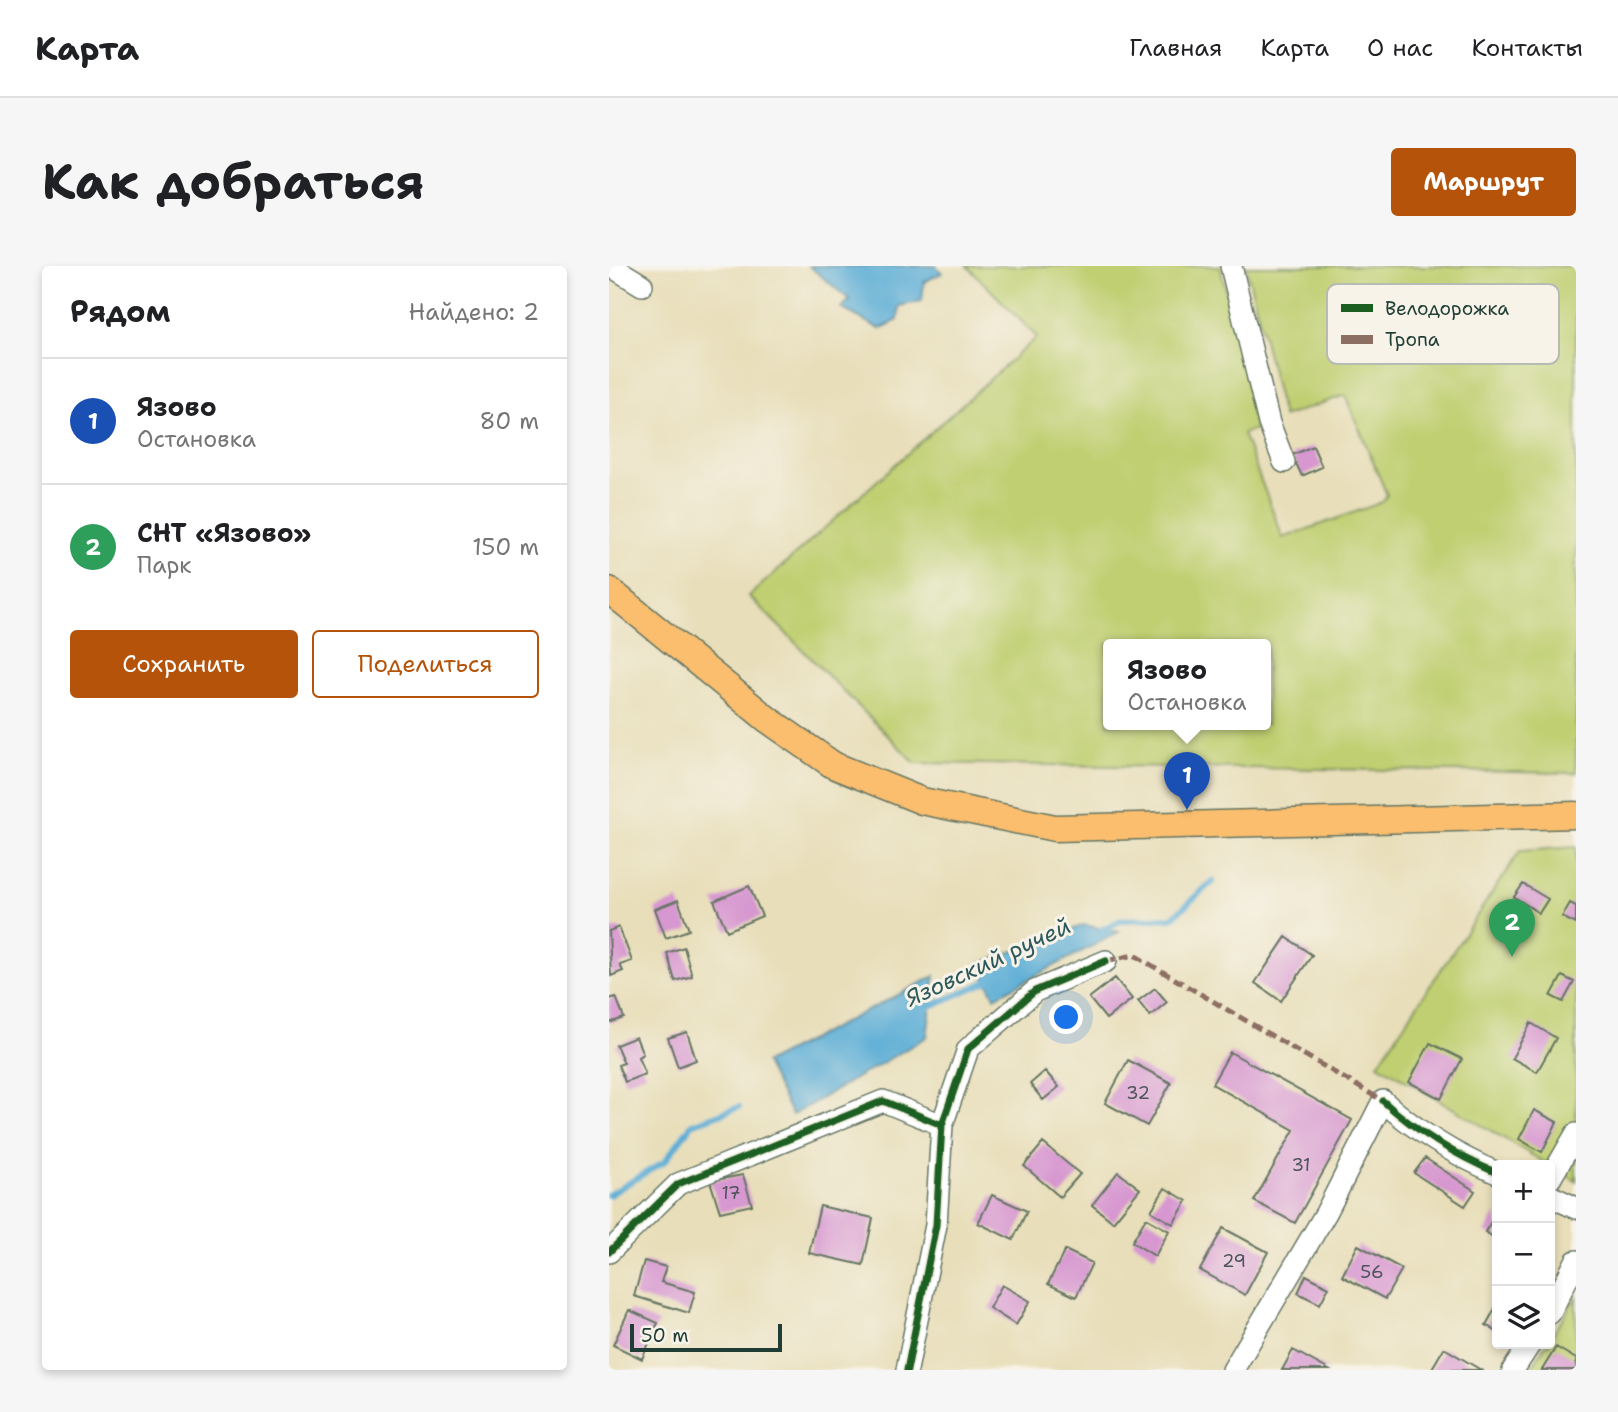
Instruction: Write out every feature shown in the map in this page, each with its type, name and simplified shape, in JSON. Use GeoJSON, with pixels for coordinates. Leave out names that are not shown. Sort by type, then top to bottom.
{"type":"FeatureCollection","features":[{"type":"Feature","properties":{"kind":"main road"},"geometry":{"type":"LineString","coordinates":[[609,590],[767,719],[833,765],[922,801],[1055,828],[1576,815]]}},
{"type":"Feature","properties":{"kind":"street"},"geometry":{"type":"LineString","coordinates":[[611,266],[642,285]]}},
{"type":"Feature","properties":{"kind":"street"},"geometry":{"type":"LineString","coordinates":[[1231,266],[1269,423],[1284,462]]}},
{"type":"Feature","properties":{"kind":"street"},"geometry":{"type":"LineString","coordinates":[[907,1370],[936,1225],[942,1125],[968,1049],[1035,991],[1106,961]]}},
{"type":"Feature","properties":{"kind":"street"},"geometry":{"type":"LineString","coordinates":[[609,1252],[678,1184],[883,1101],[942,1125]]}},
{"type":"Feature","properties":{"kind":"street"},"geometry":{"type":"LineString","coordinates":[[1233,1370],[1326,1213],[1383,1101],[1407,1123],[1467,1160],[1492,1171]]}},
{"type":"Feature","properties":{"kind":"street"},"geometry":{"type":"LineString","coordinates":[[1555,1170],[1576,1134]]}},
{"type":"Feature","properties":{"kind":"street"},"geometry":{"type":"LineString","coordinates":[[1555,1198],[1576,1208]]}},
{"type":"Feature","properties":{"kind":"street"},"geometry":{"type":"LineString","coordinates":[[1562,1304],[1576,1261]]}},
{"type":"Feature","properties":{"kind":"street"},"geometry":{"type":"LineString","coordinates":[[1513,1370],[1527,1349]]}},
{"type":"Feature","properties":{"kind":"green space"},"geometry":{"type":"Polygon","coordinates":[[[967,266],[1220,266],[1257,428],[1243,434],[1283,538],[1383,502],[1387,495],[1345,395],[1283,417],[1246,266],[1576,266],[1576,773],[915,763],[749,596],[1037,337],[967,266]]]}},
{"type":"Feature","properties":{"kind":"green space"},"geometry":{"type":"Polygon","coordinates":[[[1576,847],[1576,1181],[1555,1169],[1555,1160],[1540,1160],[1378,1064],[1520,851],[1576,847]]]}},
{"type":"Feature","properties":{"kind":"green space"},"geometry":{"type":"Polygon","coordinates":[[[1576,1297],[1576,1370],[1530,1370],[1543,1349],[1555,1349],[1555,1331],[1576,1297]]]}},
{"type":"Feature","properties":{"kind":"water"},"geometry":{"type":"Polygon","coordinates":[[[809,266],[936,266],[942,273],[924,282],[922,301],[899,306],[898,320],[880,329],[841,308],[850,300],[809,266]]]}},
{"type":"Feature","properties":{"kind":"water"},"geometry":{"type":"Polygon","coordinates":[[[1084,925],[1119,932],[995,997],[978,964],[1084,925]]]}},
{"type":"Feature","properties":{"kind":"water"},"geometry":{"type":"Polygon","coordinates":[[[935,976],[927,1037],[792,1115],[765,1063],[935,976]]]}},
{"type":"Feature","properties":{"kind":"building"},"geometry":{"type":"Polygon","coordinates":[[[1313,446],[1322,467],[1302,476],[1292,455],[1313,446]]]}},
{"type":"Feature","properties":{"kind":"building"},"geometry":{"type":"Polygon","coordinates":[[[1523,884],[1548,899],[1539,913],[1514,897],[1523,884]]]}},
{"type":"Feature","properties":{"kind":"building"},"geometry":{"type":"Polygon","coordinates":[[[749,886],[762,916],[727,931],[714,901],[749,886]]]}},
{"type":"Feature","properties":{"kind":"building"},"geometry":{"type":"Polygon","coordinates":[[[678,900],[689,930],[666,938],[655,909],[678,900]]]}},
{"type":"Feature","properties":{"kind":"building"},"geometry":{"type":"Polygon","coordinates":[[[1570,903],[1576,906],[1576,924],[1562,917],[1570,903]]]}},
{"type":"Feature","properties":{"kind":"building"},"geometry":{"type":"Polygon","coordinates":[[[619,927],[632,961],[620,965],[623,971],[611,976],[609,931],[619,927]]]}},
{"type":"Feature","properties":{"kind":"building"},"geometry":{"type":"Polygon","coordinates":[[[1286,937],[1312,955],[1281,1001],[1255,983],[1286,937]]]}},
{"type":"Feature","properties":{"kind":"building"},"geometry":{"type":"Polygon","coordinates":[[[684,947],[692,976],[675,981],[667,953],[684,947]]]}},
{"type":"Feature","properties":{"kind":"building"},"geometry":{"type":"Polygon","coordinates":[[[1562,976],[1574,982],[1563,1002],[1551,996],[1562,976]]]}},
{"type":"Feature","properties":{"kind":"building"},"geometry":{"type":"Polygon","coordinates":[[[1115,978],[1132,999],[1106,1019],[1089,998],[1115,978]]]}},
{"type":"Feature","properties":{"kind":"building"},"geometry":{"type":"Polygon","coordinates":[[[1155,988],[1167,1002],[1150,1016],[1138,1001],[1155,988]]]}},
{"type":"Feature","properties":{"kind":"building"},"geometry":{"type":"Polygon","coordinates":[[[616,997],[624,1018],[609,1023],[609,999],[616,997]]]}},
{"type":"Feature","properties":{"kind":"building"},"geometry":{"type":"Polygon","coordinates":[[[1531,1023],[1556,1038],[1537,1072],[1512,1058],[1531,1023]]]}},
{"type":"Feature","properties":{"kind":"building"},"geometry":{"type":"Polygon","coordinates":[[[687,1032],[696,1060],[678,1067],[668,1038],[687,1032]]]}},
{"type":"Feature","properties":{"kind":"building"},"geometry":{"type":"Polygon","coordinates":[[[636,1037],[643,1054],[638,1057],[645,1074],[625,1082],[618,1065],[624,1063],[616,1045],[636,1037]]]}},
{"type":"Feature","properties":{"kind":"building"},"geometry":{"type":"Polygon","coordinates":[[[1430,1043],[1462,1059],[1441,1099],[1409,1082],[1430,1043]]]}},
{"type":"Feature","properties":{"kind":"building"},"geometry":{"type":"Polygon","coordinates":[[[1230,1052],[1352,1120],[1295,1223],[1254,1201],[1294,1130],[1212,1084],[1230,1052]]]}},
{"type":"Feature","properties":{"kind":"building"},"geometry":{"type":"Polygon","coordinates":[[[1128,1060],[1171,1083],[1147,1126],[1105,1103],[1128,1060]]]}},
{"type":"Feature","properties":{"kind":"building"},"geometry":{"type":"Polygon","coordinates":[[[1045,1071],[1059,1087],[1043,1100],[1030,1084],[1045,1071]]]}},
{"type":"Feature","properties":{"kind":"building"},"geometry":{"type":"Polygon","coordinates":[[[1534,1110],[1557,1122],[1542,1152],[1519,1139],[1534,1110]]]}},
{"type":"Feature","properties":{"kind":"building"},"geometry":{"type":"Polygon","coordinates":[[[1043,1143],[1080,1174],[1060,1197],[1024,1166],[1043,1143]]]}},
{"type":"Feature","properties":{"kind":"building"},"geometry":{"type":"Polygon","coordinates":[[[1425,1158],[1475,1191],[1465,1206],[1414,1173],[1425,1158]]]}},
{"type":"Feature","properties":{"kind":"building"},"geometry":{"type":"Polygon","coordinates":[[[1118,1172],[1140,1189],[1113,1222],[1092,1205],[1118,1172]]]}},
{"type":"Feature","properties":{"kind":"building"},"geometry":{"type":"Polygon","coordinates":[[[743,1175],[752,1205],[720,1212],[710,1181],[743,1175]]]}},
{"type":"Feature","properties":{"kind":"building"},"geometry":{"type":"Polygon","coordinates":[[[1165,1188],[1187,1201],[1173,1224],[1151,1211],[1165,1188]]]}},
{"type":"Feature","properties":{"kind":"building"},"geometry":{"type":"Polygon","coordinates":[[[992,1195],[1027,1211],[1013,1240],[978,1223],[992,1195]]]}},
{"type":"Feature","properties":{"kind":"building"},"geometry":{"type":"Polygon","coordinates":[[[820,1206],[873,1218],[863,1265],[809,1253],[820,1206]]]}},
{"type":"Feature","properties":{"kind":"building"},"geometry":{"type":"Polygon","coordinates":[[[1146,1218],[1169,1231],[1155,1256],[1132,1242],[1146,1218]]]}},
{"type":"Feature","properties":{"kind":"building"},"geometry":{"type":"Polygon","coordinates":[[[1492,1220],[1492,1236],[1485,1232],[1492,1220]]]}},
{"type":"Feature","properties":{"kind":"building"},"geometry":{"type":"Polygon","coordinates":[[[1223,1228],[1268,1252],[1245,1295],[1200,1270],[1223,1228]]]}},
{"type":"Feature","properties":{"kind":"building"},"geometry":{"type":"Polygon","coordinates":[[[1358,1245],[1402,1269],[1385,1299],[1342,1276],[1358,1245]]]}},
{"type":"Feature","properties":{"kind":"building"},"geometry":{"type":"Polygon","coordinates":[[[1065,1250],[1092,1263],[1076,1297],[1048,1284],[1065,1250]]]}},
{"type":"Feature","properties":{"kind":"building"},"geometry":{"type":"Polygon","coordinates":[[[644,1261],[666,1267],[661,1282],[695,1292],[689,1313],[634,1296],[644,1261]]]}},
{"type":"Feature","properties":{"kind":"building"},"geometry":{"type":"Polygon","coordinates":[[[1306,1275],[1329,1287],[1320,1304],[1298,1293],[1306,1275]]]}},
{"type":"Feature","properties":{"kind":"building"},"geometry":{"type":"Polygon","coordinates":[[[1002,1285],[1030,1301],[1016,1325],[989,1308],[1002,1285]]]}},
{"type":"Feature","properties":{"kind":"building"},"geometry":{"type":"Polygon","coordinates":[[[629,1310],[658,1323],[642,1359],[613,1345],[629,1310]]]}},
{"type":"Feature","properties":{"kind":"building"},"geometry":{"type":"Polygon","coordinates":[[[1492,1314],[1492,1329],[1486,1325],[1492,1314]]]}},
{"type":"Feature","properties":{"kind":"building"},"geometry":{"type":"Polygon","coordinates":[[[1444,1348],[1481,1370],[1431,1370],[1444,1348]]]}},
{"type":"Feature","properties":{"kind":"building"},"geometry":{"type":"Polygon","coordinates":[[[1555,1349],[1576,1359],[1576,1370],[1542,1370],[1555,1349]]]}},
{"type":"Feature","properties":{"kind":"building"},"geometry":{"type":"Polygon","coordinates":[[[1293,1350],[1329,1370],[1282,1370],[1293,1350]]]}},
{"type":"Feature","properties":{"kind":"waterway","name":"Язовский ручей"},"geometry":{"type":"LineString","coordinates":[[1099,931],[1122,920],[1172,918],[1213,881]]}},
{"type":"Feature","properties":{"kind":"waterway","name":"Язовский ручей"},"geometry":{"type":"LineString","coordinates":[[926,1008],[993,979]]}},
{"type":"Feature","properties":{"kind":"waterway","name":"Язовский ручей"},"geometry":{"type":"LineString","coordinates":[[609,1195],[665,1161],[692,1124],[739,1107]]}},
{"type":"Feature","properties":{"kind":"marked path"},"geometry":{"type":"LineString","coordinates":[[1106,961],[1134,955],[1383,1101]]}},
{"type":"Feature","properties":{"kind":"cycle path"},"geometry":{"type":"LineString","coordinates":[[907,1370],[936,1225],[942,1125],[968,1049],[1035,991],[1106,961]]}},
{"type":"Feature","properties":{"kind":"cycle path"},"geometry":{"type":"LineString","coordinates":[[609,1252],[678,1184],[883,1101],[942,1125]]}},
{"type":"Feature","properties":{"kind":"cycle path"},"geometry":{"type":"LineString","coordinates":[[1383,1101],[1437,1142],[1492,1171]]}},
{"type":"Feature","properties":{"kind":"place","name":"Язово"},"geometry":{"type":"Point","coordinates":[1187,810]}},
{"type":"Feature","properties":{"kind":"place","name":"СНТ «Язово»"},"geometry":{"type":"Point","coordinates":[1512,957]}}]}
